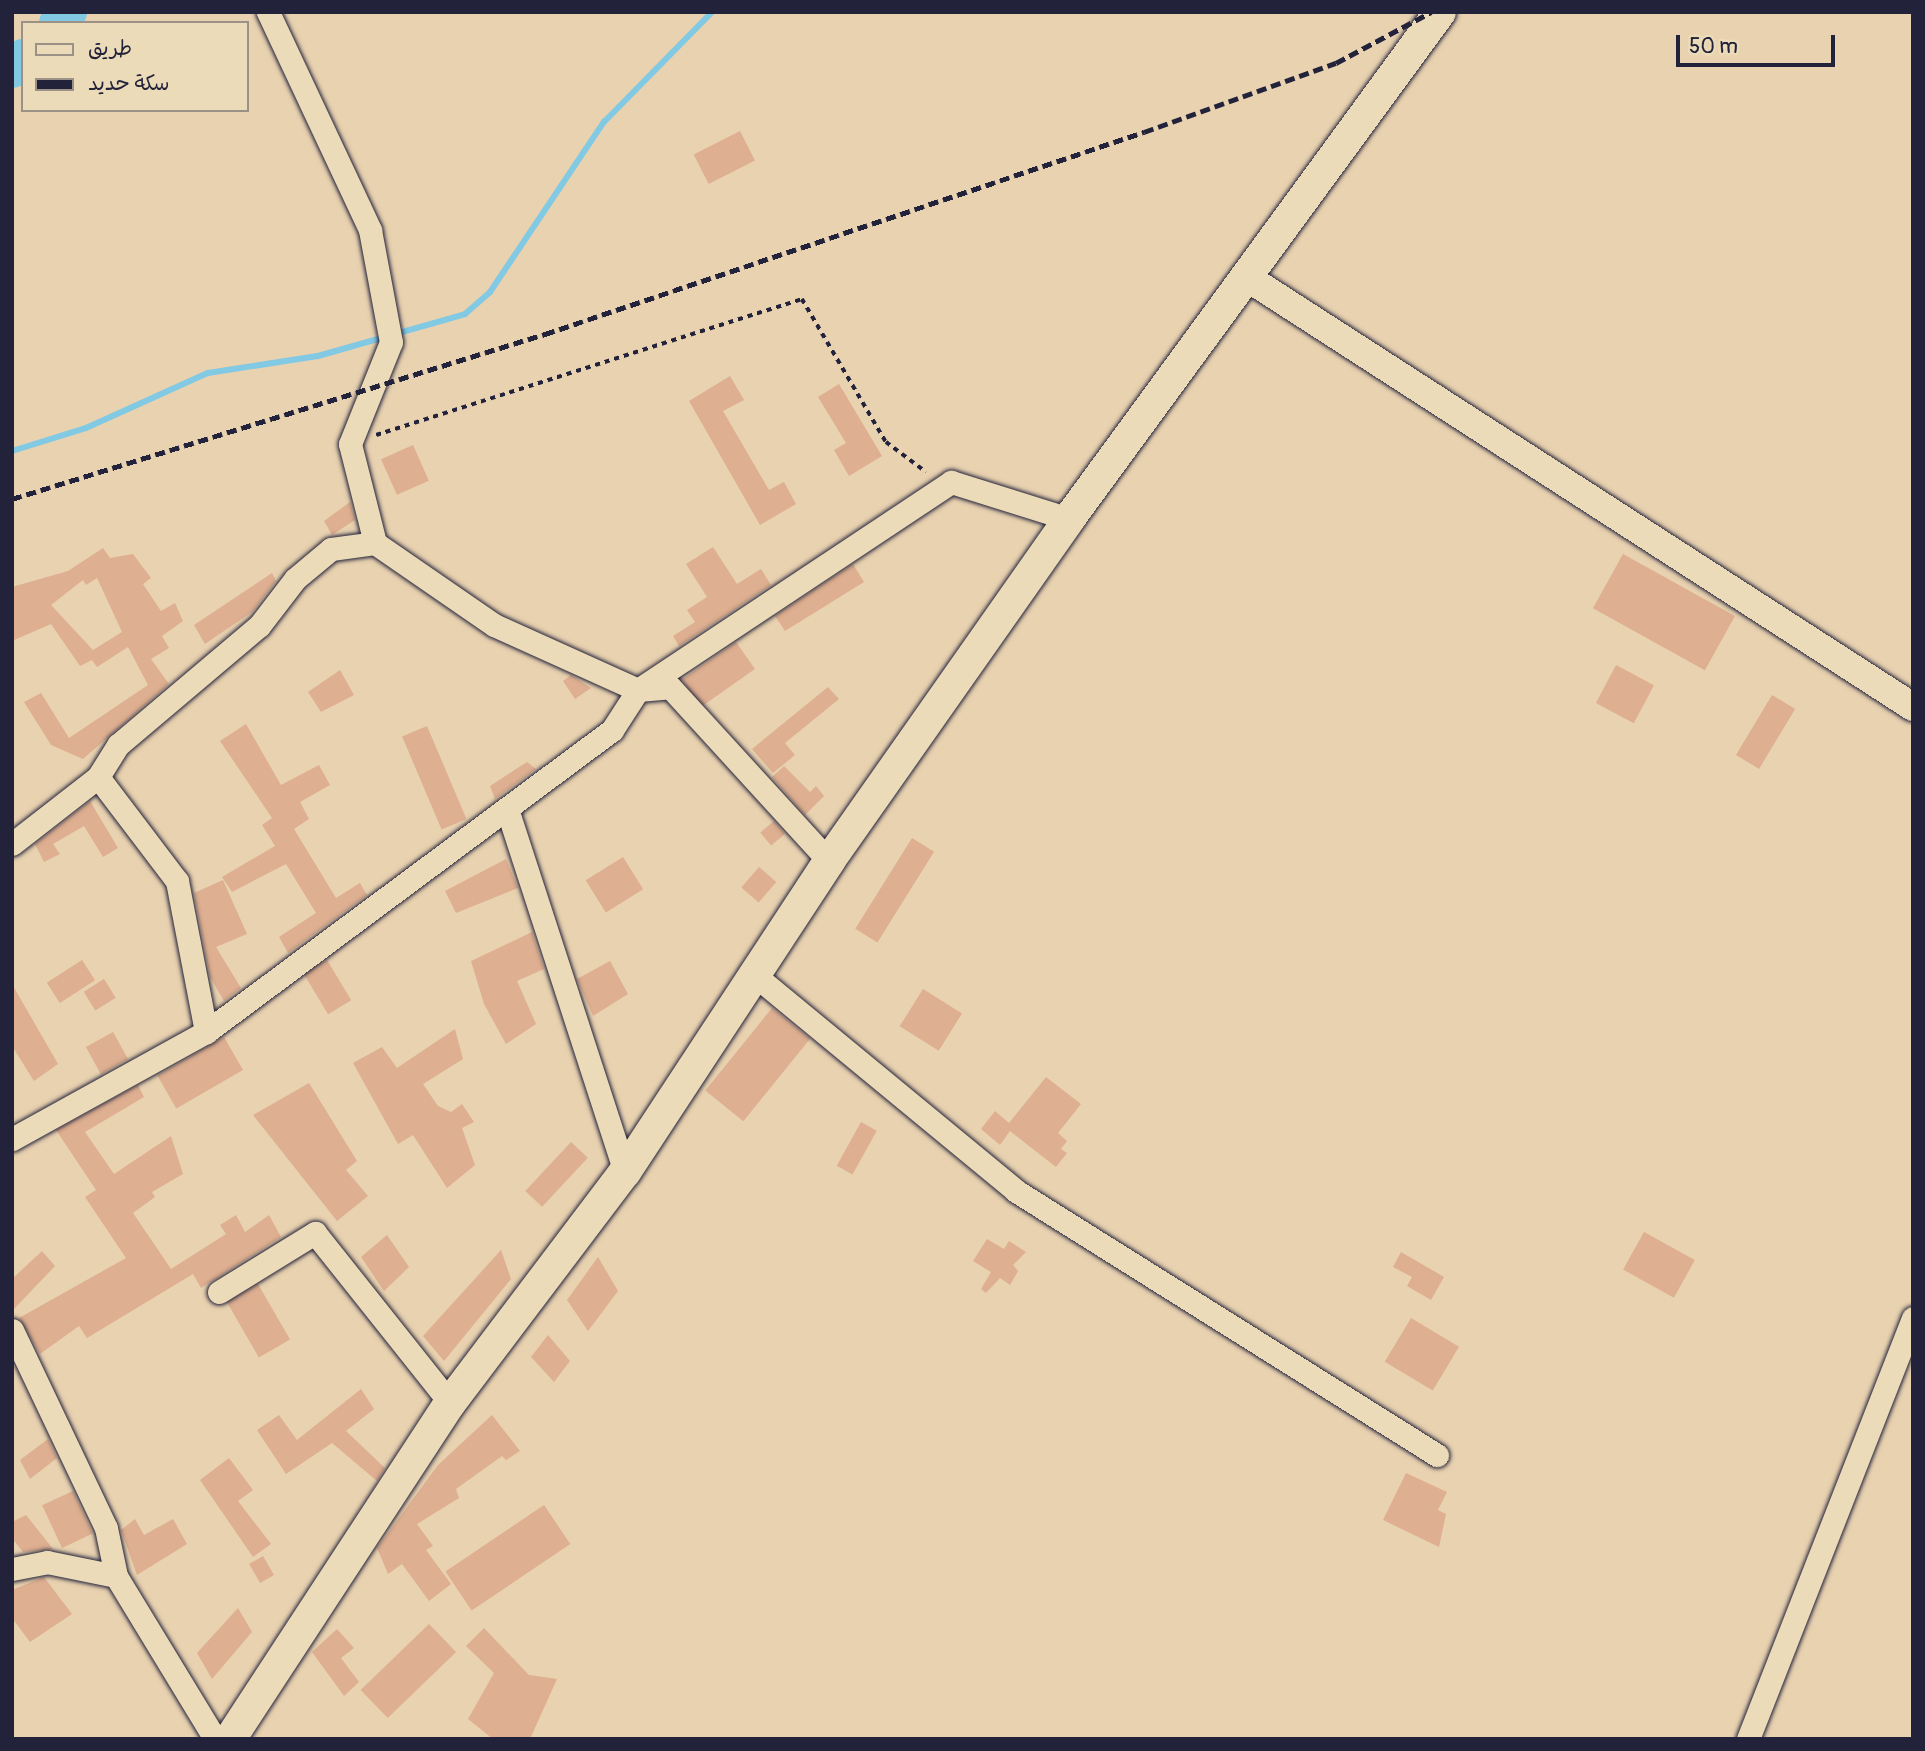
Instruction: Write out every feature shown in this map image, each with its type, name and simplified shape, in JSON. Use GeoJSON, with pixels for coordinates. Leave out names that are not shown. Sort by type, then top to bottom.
{"type":"FeatureCollection","features":[{"type":"Feature","properties":{"kind":"main road"},"geometry":{"type":"LineString","coordinates":[[230,1739],[450,1403],[625,1172],[751,973],[1069,519],[1440,12]]}},
{"type":"Feature","properties":{"kind":"street"},"geometry":{"type":"LineString","coordinates":[[268,12],[370,230],[390,335],[350,443],[375,543],[494,625],[638,690],[670,687],[829,862]]}},
{"type":"Feature","properties":{"kind":"street"},"geometry":{"type":"LineString","coordinates":[[1245,276],[1913,707]]}},
{"type":"Feature","properties":{"kind":"street"},"geometry":{"type":"LineString","coordinates":[[12,1139],[206,1032],[508,812],[612,730],[638,690],[951,482],[1069,519]]}},
{"type":"Feature","properties":{"kind":"street"},"geometry":{"type":"LineString","coordinates":[[12,844],[98,777],[118,745],[259,626],[295,579],[331,549],[375,543]]}},
{"type":"Feature","properties":{"kind":"street"},"geometry":{"type":"LineString","coordinates":[[98,777],[177,881],[206,1032]]}},
{"type":"Feature","properties":{"kind":"street"},"geometry":{"type":"LineString","coordinates":[[508,812],[625,1172]]}},
{"type":"Feature","properties":{"kind":"street"},"geometry":{"type":"LineString","coordinates":[[751,973],[1016,1191],[1437,1455]]}},
{"type":"Feature","properties":{"kind":"street"},"geometry":{"type":"LineString","coordinates":[[219,1292],[314,1233],[450,1403]]}},
{"type":"Feature","properties":{"kind":"street"},"geometry":{"type":"LineString","coordinates":[[1748,1739],[1913,1318]]}},
{"type":"Feature","properties":{"kind":"street"},"geometry":{"type":"LineString","coordinates":[[12,1329],[106,1528],[116,1576],[215,1739]]}},
{"type":"Feature","properties":{"kind":"street"},"geometry":{"type":"LineString","coordinates":[[12,1569],[47,1562],[116,1576]]}},
{"type":"Feature","properties":{"kind":"path"},"geometry":{"type":"LineString","coordinates":[[350,443],[802,299],[886,442],[916,468],[951,482]]}},
{"type":"Feature","properties":{"kind":"building"},"geometry":{"type":"Polygon","coordinates":[[[740,131],[755,160],[709,184],[694,155],[740,131]]]}},
{"type":"Feature","properties":{"kind":"building"},"geometry":{"type":"Polygon","coordinates":[[[730,376],[744,400],[723,411],[769,490],[784,482],[796,504],[760,525],[689,401],[730,376]]]}},
{"type":"Feature","properties":{"kind":"building"},"geometry":{"type":"Polygon","coordinates":[[[839,384],[882,456],[849,476],[834,450],[846,443],[818,397],[839,384]]]}},
{"type":"Feature","properties":{"kind":"building"},"geometry":{"type":"Polygon","coordinates":[[[413,445],[429,481],[397,495],[381,459],[413,445]]]}},
{"type":"Feature","properties":{"kind":"building"},"geometry":{"type":"Polygon","coordinates":[[[350,502],[355,520],[332,535],[324,521],[350,502]]]}},
{"type":"Feature","properties":{"kind":"building"},"geometry":{"type":"Polygon","coordinates":[[[713,547],[737,584],[761,569],[771,585],[679,646],[673,636],[695,622],[687,610],[707,597],[686,564],[713,547]]]}},
{"type":"Feature","properties":{"kind":"building"},"geometry":{"type":"Polygon","coordinates":[[[103,548],[110,558],[133,554],[151,578],[143,584],[161,611],[175,603],[183,621],[162,636],[169,648],[151,659],[169,684],[83,759],[51,745],[24,702],[41,693],[69,738],[148,685],[128,647],[97,667],[92,660],[80,666],[51,624],[12,641],[12,587],[68,571],[103,548]],[[97,578],[86,585],[83,580],[51,605],[93,650],[122,632],[97,578]]]}},
{"type":"Feature","properties":{"kind":"building"},"geometry":{"type":"Polygon","coordinates":[[[1623,554],[1735,616],[1705,670],[1593,608],[1623,554]]]}},
{"type":"Feature","properties":{"kind":"building"},"geometry":{"type":"Polygon","coordinates":[[[853,564],[864,582],[785,631],[775,616],[853,564]]]}},
{"type":"Feature","properties":{"kind":"building"},"geometry":{"type":"Polygon","coordinates":[[[272,573],[276,581],[252,612],[205,644],[194,625],[272,573]]]}},
{"type":"Feature","properties":{"kind":"building"},"geometry":{"type":"Polygon","coordinates":[[[736,642],[755,669],[701,707],[682,680],[736,642]]]}},
{"type":"Feature","properties":{"kind":"building"},"geometry":{"type":"Polygon","coordinates":[[[1616,665],[1654,685],[1634,723],[1596,703],[1616,665]]]}},
{"type":"Feature","properties":{"kind":"building"},"geometry":{"type":"Polygon","coordinates":[[[340,670],[354,695],[321,712],[308,692],[340,670]]]}},
{"type":"Feature","properties":{"kind":"building"},"geometry":{"type":"Polygon","coordinates":[[[571,675],[591,688],[575,699],[563,681],[571,675]]]}},
{"type":"Feature","properties":{"kind":"building"},"geometry":{"type":"Polygon","coordinates":[[[828,687],[839,699],[785,743],[795,755],[773,773],[752,749],[828,687]]]}},
{"type":"Feature","properties":{"kind":"building"},"geometry":{"type":"Polygon","coordinates":[[[1772,695],[1795,709],[1759,769],[1736,755],[1772,695]]]}},
{"type":"Feature","properties":{"kind":"building"},"geometry":{"type":"Polygon","coordinates":[[[246,724],[281,785],[319,765],[330,785],[300,802],[309,819],[294,829],[336,898],[360,883],[367,895],[288,953],[279,937],[316,913],[286,864],[232,892],[222,877],[275,846],[262,825],[272,818],[220,741],[246,724]]]}},
{"type":"Feature","properties":{"kind":"building"},"geometry":{"type":"Polygon","coordinates":[[[427,726],[466,819],[442,830],[402,737],[427,726]]]}},
{"type":"Feature","properties":{"kind":"building"},"geometry":{"type":"Polygon","coordinates":[[[527,762],[536,769],[495,799],[490,786],[527,762]]]}},
{"type":"Feature","properties":{"kind":"building"},"geometry":{"type":"Polygon","coordinates":[[[784,766],[810,792],[816,786],[824,796],[805,815],[772,777],[784,766]]]}},
{"type":"Feature","properties":{"kind":"building"},"geometry":{"type":"Polygon","coordinates":[[[90,801],[118,848],[103,857],[84,826],[53,844],[60,854],[44,862],[35,844],[90,801]]]}},
{"type":"Feature","properties":{"kind":"building"},"geometry":{"type":"Polygon","coordinates":[[[774,821],[785,834],[771,846],[760,833],[774,821]]]}},
{"type":"Feature","properties":{"kind":"building"},"geometry":{"type":"Polygon","coordinates":[[[912,838],[934,852],[877,943],[855,929],[912,838]]]}},
{"type":"Feature","properties":{"kind":"building"},"geometry":{"type":"Polygon","coordinates":[[[623,857],[643,889],[606,913],[586,880],[623,857]]]}},
{"type":"Feature","properties":{"kind":"building"},"geometry":{"type":"Polygon","coordinates":[[[506,859],[518,888],[456,913],[445,891],[506,859]]]}},
{"type":"Feature","properties":{"kind":"building"},"geometry":{"type":"Polygon","coordinates":[[[759,867],[776,882],[759,902],[741,887],[759,867]]]}},
{"type":"Feature","properties":{"kind":"building"},"geometry":{"type":"Polygon","coordinates":[[[223,880],[247,934],[216,947],[241,988],[224,1001],[210,977],[194,893],[223,880]]]}},
{"type":"Feature","properties":{"kind":"building"},"geometry":{"type":"Polygon","coordinates":[[[532,932],[544,969],[517,981],[536,1024],[506,1044],[484,1004],[471,961],[532,932]]]}},
{"type":"Feature","properties":{"kind":"building"},"geometry":{"type":"Polygon","coordinates":[[[82,960],[95,980],[60,1003],[47,983],[82,960]]]}},
{"type":"Feature","properties":{"kind":"building"},"geometry":{"type":"Polygon","coordinates":[[[327,960],[351,1000],[328,1014],[304,974],[327,960]]]}},
{"type":"Feature","properties":{"kind":"building"},"geometry":{"type":"Polygon","coordinates":[[[610,961],[628,994],[593,1016],[577,979],[610,961]]]}},
{"type":"Feature","properties":{"kind":"building"},"geometry":{"type":"Polygon","coordinates":[[[104,979],[116,998],[95,1010],[84,992],[104,979]]]}},
{"type":"Feature","properties":{"kind":"building"},"geometry":{"type":"Polygon","coordinates":[[[12,984],[58,1064],[34,1081],[12,1046],[12,984]]]}},
{"type":"Feature","properties":{"kind":"building"},"geometry":{"type":"Polygon","coordinates":[[[923,989],[962,1013],[939,1051],[900,1026],[923,989]]]}},
{"type":"Feature","properties":{"kind":"building"},"geometry":{"type":"Polygon","coordinates":[[[772,1008],[810,1039],[743,1121],[705,1090],[772,1008]]]}},
{"type":"Feature","properties":{"kind":"building"},"geometry":{"type":"Polygon","coordinates":[[[455,1029],[463,1059],[423,1084],[438,1106],[451,1112],[462,1104],[474,1122],[462,1128],[475,1165],[447,1188],[413,1135],[398,1144],[353,1063],[382,1047],[397,1068],[455,1029]]]}},
{"type":"Feature","properties":{"kind":"building"},"geometry":{"type":"Polygon","coordinates":[[[113,1032],[128,1059],[101,1074],[86,1047],[113,1032]]]}},
{"type":"Feature","properties":{"kind":"building"},"geometry":{"type":"Polygon","coordinates":[[[224,1037],[243,1070],[176,1108],[157,1076],[224,1037]]]}},
{"type":"Feature","properties":{"kind":"building"},"geometry":{"type":"Polygon","coordinates":[[[1046,1077],[1081,1104],[1058,1133],[1067,1141],[1061,1149],[1067,1153],[1056,1167],[1010,1131],[1000,1145],[981,1129],[995,1111],[1009,1123],[1046,1077]]]}},
{"type":"Feature","properties":{"kind":"building"},"geometry":{"type":"Polygon","coordinates":[[[309,1083],[357,1161],[346,1170],[368,1196],[337,1221],[253,1115],[309,1083]]]}},
{"type":"Feature","properties":{"kind":"building"},"geometry":{"type":"Polygon","coordinates":[[[138,1085],[144,1097],[85,1132],[114,1174],[171,1136],[183,1174],[152,1192],[155,1197],[133,1213],[171,1269],[226,1234],[220,1225],[236,1215],[245,1232],[269,1215],[281,1237],[201,1288],[193,1274],[87,1338],[79,1326],[40,1354],[19,1318],[126,1258],[85,1197],[96,1190],[56,1130],[138,1085]]]}},
{"type":"Feature","properties":{"kind":"building"},"geometry":{"type":"Polygon","coordinates":[[[861,1122],[877,1131],[853,1174],[837,1166],[861,1122]]]}},
{"type":"Feature","properties":{"kind":"building"},"geometry":{"type":"Polygon","coordinates":[[[571,1142],[588,1158],[542,1207],[525,1191],[571,1142]]]}},
{"type":"Feature","properties":{"kind":"building"},"geometry":{"type":"Polygon","coordinates":[[[1644,1232],[1695,1260],[1674,1298],[1623,1270],[1644,1232]]]}},
{"type":"Feature","properties":{"kind":"building"},"geometry":{"type":"Polygon","coordinates":[[[387,1235],[409,1267],[384,1291],[361,1257],[387,1235]]]}},
{"type":"Feature","properties":{"kind":"building"},"geometry":{"type":"Polygon","coordinates":[[[987,1239],[1004,1249],[1009,1241],[1026,1252],[1013,1265],[1018,1271],[1010,1285],[1000,1278],[986,1293],[981,1289],[991,1272],[973,1261],[987,1239]]]}},
{"type":"Feature","properties":{"kind":"building"},"geometry":{"type":"Polygon","coordinates":[[[501,1250],[511,1279],[444,1361],[423,1336],[501,1250]]]}},
{"type":"Feature","properties":{"kind":"building"},"geometry":{"type":"Polygon","coordinates":[[[42,1251],[55,1266],[12,1311],[12,1279],[42,1251]]]}},
{"type":"Feature","properties":{"kind":"building"},"geometry":{"type":"Polygon","coordinates":[[[1401,1252],[1444,1277],[1431,1300],[1407,1286],[1412,1277],[1393,1267],[1401,1252]]]}},
{"type":"Feature","properties":{"kind":"building"},"geometry":{"type":"Polygon","coordinates":[[[598,1257],[618,1291],[588,1331],[567,1300],[598,1257]]]}},
{"type":"Feature","properties":{"kind":"building"},"geometry":{"type":"Polygon","coordinates":[[[258,1284],[290,1339],[259,1357],[227,1302],[258,1284]]]}},
{"type":"Feature","properties":{"kind":"building"},"geometry":{"type":"Polygon","coordinates":[[[1411,1318],[1459,1347],[1433,1391],[1385,1362],[1411,1318]]]}},
{"type":"Feature","properties":{"kind":"building"},"geometry":{"type":"Polygon","coordinates":[[[548,1335],[570,1361],[554,1382],[531,1357],[548,1335]]]}},
{"type":"Feature","properties":{"kind":"building"},"geometry":{"type":"Polygon","coordinates":[[[361,1389],[374,1409],[346,1431],[385,1468],[377,1481],[332,1443],[286,1474],[257,1430],[279,1415],[297,1440],[361,1389]]]}},
{"type":"Feature","properties":{"kind":"building"},"geometry":{"type":"Polygon","coordinates":[[[492,1415],[520,1451],[506,1460],[502,1456],[456,1489],[459,1498],[417,1524],[433,1546],[426,1550],[451,1584],[429,1601],[402,1564],[388,1574],[377,1548],[438,1465],[492,1415]]]}},
{"type":"Feature","properties":{"kind":"building"},"geometry":{"type":"Polygon","coordinates":[[[48,1439],[57,1458],[30,1479],[20,1460],[48,1439]]]}},
{"type":"Feature","properties":{"kind":"building"},"geometry":{"type":"Polygon","coordinates":[[[229,1458],[253,1490],[238,1501],[271,1544],[253,1557],[200,1480],[229,1458]]]}},
{"type":"Feature","properties":{"kind":"building"},"geometry":{"type":"Polygon","coordinates":[[[1406,1473],[1447,1492],[1438,1510],[1446,1514],[1439,1547],[1383,1520],[1406,1473]]]}},
{"type":"Feature","properties":{"kind":"building"},"geometry":{"type":"Polygon","coordinates":[[[73,1491],[93,1534],[62,1548],[42,1505],[73,1491]]]}},
{"type":"Feature","properties":{"kind":"building"},"geometry":{"type":"Polygon","coordinates":[[[544,1505],[570,1544],[472,1611],[445,1572],[544,1505]]]}},
{"type":"Feature","properties":{"kind":"building"},"geometry":{"type":"Polygon","coordinates":[[[26,1515],[53,1549],[23,1552],[12,1538],[12,1522],[26,1515]]]}},
{"type":"Feature","properties":{"kind":"building"},"geometry":{"type":"Polygon","coordinates":[[[135,1519],[144,1535],[173,1519],[187,1544],[137,1575],[121,1530],[135,1519]]]}},
{"type":"Feature","properties":{"kind":"building"},"geometry":{"type":"Polygon","coordinates":[[[263,1556],[274,1575],[260,1583],[249,1564],[263,1556]]]}},
{"type":"Feature","properties":{"kind":"building"},"geometry":{"type":"Polygon","coordinates":[[[44,1577],[72,1614],[30,1642],[12,1618],[12,1590],[44,1577]]]}},
{"type":"Feature","properties":{"kind":"building"},"geometry":{"type":"Polygon","coordinates":[[[238,1608],[252,1632],[212,1679],[197,1653],[238,1608]]]}},
{"type":"Feature","properties":{"kind":"building"},"geometry":{"type":"Polygon","coordinates":[[[429,1624],[456,1652],[388,1718],[361,1690],[429,1624]]]}},
{"type":"Feature","properties":{"kind":"building"},"geometry":{"type":"Polygon","coordinates":[[[484,1628],[529,1675],[557,1679],[530,1739],[493,1739],[468,1719],[494,1673],[466,1646],[484,1628]]]}},
{"type":"Feature","properties":{"kind":"building"},"geometry":{"type":"Polygon","coordinates":[[[337,1629],[354,1648],[341,1658],[359,1682],[344,1696],[312,1652],[337,1629]]]}},
{"type":"Feature","properties":{"kind":"waterway"},"geometry":{"type":"LineString","coordinates":[[60,21],[68,12]]}},
{"type":"Feature","properties":{"kind":"waterway"},"geometry":{"type":"LineString","coordinates":[[12,451],[86,428],[208,373],[318,356],[465,314],[490,292],[604,122],[712,12]]}},
{"type":"Feature","properties":{"kind":"waterway"},"geometry":{"type":"LineString","coordinates":[[12,69],[21,60]]}},
{"type":"Feature","properties":{"kind":"railway"},"geometry":{"type":"LineString","coordinates":[[12,499],[545,334],[1144,132],[1336,63],[1431,12]]}}]}
